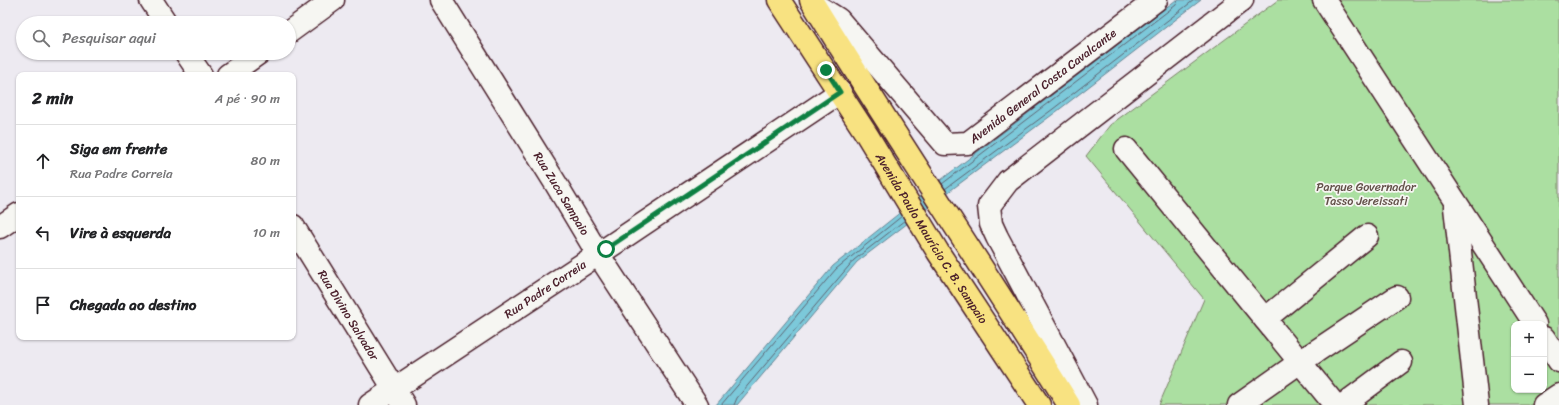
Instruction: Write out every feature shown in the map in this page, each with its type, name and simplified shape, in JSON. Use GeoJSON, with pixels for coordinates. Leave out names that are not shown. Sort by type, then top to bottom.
{"type":"FeatureCollection","features":[{"type":"Feature","properties":{"kind":"main road","name":"Avenida Paulo Maurício C. B. Sampaio"},"geometry":{"type":"LineString","coordinates":[[779,0],[868,135],[938,252],[1039,405]]}},
{"type":"Feature","properties":{"kind":"main road","name":"Avenida Paulo Maurício C. B. Sampaio"},"geometry":{"type":"LineString","coordinates":[[813,2],[889,124],[1069,405]]}},
{"type":"Feature","properties":{"kind":"street"},"geometry":{"type":"LineString","coordinates":[[151,0],[161,16]]}},
{"type":"Feature","properties":{"kind":"street"},"geometry":{"type":"LineString","coordinates":[[296,27],[333,0]]}},
{"type":"Feature","properties":{"kind":"street","name":"Rua Zuca Sampaio"},"geometry":{"type":"LineString","coordinates":[[442,0],[560,182]]}},
{"type":"Feature","properties":{"kind":"street","name":"Rua Zuca Sampaio"},"geometry":{"type":"LineString","coordinates":[[453,0],[602,252],[700,400]]}},
{"type":"Feature","properties":{"kind":"street","name":"Avenida General Costa Cavalcante"},"geometry":{"type":"LineString","coordinates":[[813,2],[838,19],[945,144],[968,143],[1156,0]]}},
{"type":"Feature","properties":{"kind":"street"},"geometry":{"type":"LineString","coordinates":[[1086,405],[997,237],[991,224],[989,206],[1008,181],[1242,0]]}},
{"type":"Feature","properties":{"kind":"street"},"geometry":{"type":"LineString","coordinates":[[1324,0],[1533,321]]}},
{"type":"Feature","properties":{"kind":"street"},"geometry":{"type":"LineString","coordinates":[[191,60],[199,72]]}},
{"type":"Feature","properties":{"kind":"street"},"geometry":{"type":"LineString","coordinates":[[232,72],[249,60]]}},
{"type":"Feature","properties":{"kind":"street","name":"Rua Padre Correia"},"geometry":{"type":"LineString","coordinates":[[370,405],[398,397],[602,252],[840,92]]}},
{"type":"Feature","properties":{"kind":"street"},"geometry":{"type":"LineString","coordinates":[[1126,149],[1335,405]]}},
{"type":"Feature","properties":{"kind":"street"},"geometry":{"type":"LineString","coordinates":[[1455,202],[1477,405]]}},
{"type":"Feature","properties":{"kind":"street"},"geometry":{"type":"LineString","coordinates":[[0,227],[16,216]]}},
{"type":"Feature","properties":{"kind":"street","name":"Rua Divino Salvador"},"geometry":{"type":"LineString","coordinates":[[296,231],[398,397]]}},
{"type":"Feature","properties":{"kind":"street"},"geometry":{"type":"LineString","coordinates":[[1264,319],[1367,236]]}},
{"type":"Feature","properties":{"kind":"street"},"geometry":{"type":"LineString","coordinates":[[1239,405],[1397,297]]}},
{"type":"Feature","properties":{"kind":"street"},"geometry":{"type":"LineString","coordinates":[[1547,343],[1559,361]]}},
{"type":"Feature","properties":{"kind":"street"},"geometry":{"type":"LineString","coordinates":[[1343,405],[1401,362]]}},
{"type":"Feature","properties":{"kind":"street"},"geometry":{"type":"LineString","coordinates":[[1544,405],[1559,395]]}},
{"type":"Feature","properties":{"kind":"green space","name":"Parque Governador Tasso Jereissati"},"geometry":{"type":"Polygon","coordinates":[[[1278,0],[1559,0],[1559,405],[1159,405],[1204,299],[1086,156],[1110,125],[1278,0]]]}},
{"type":"Feature","properties":{"kind":"water"},"geometry":{"type":"Polygon","coordinates":[[[1176,0],[1201,0],[1056,112],[857,262],[737,405],[716,405],[833,266],[946,176],[1176,0]]]}},
{"type":"Feature","properties":{"kind":"route"},"geometry":{"type":"LineString","coordinates":[[606,249],[840,92],[826,70]]}}]}
